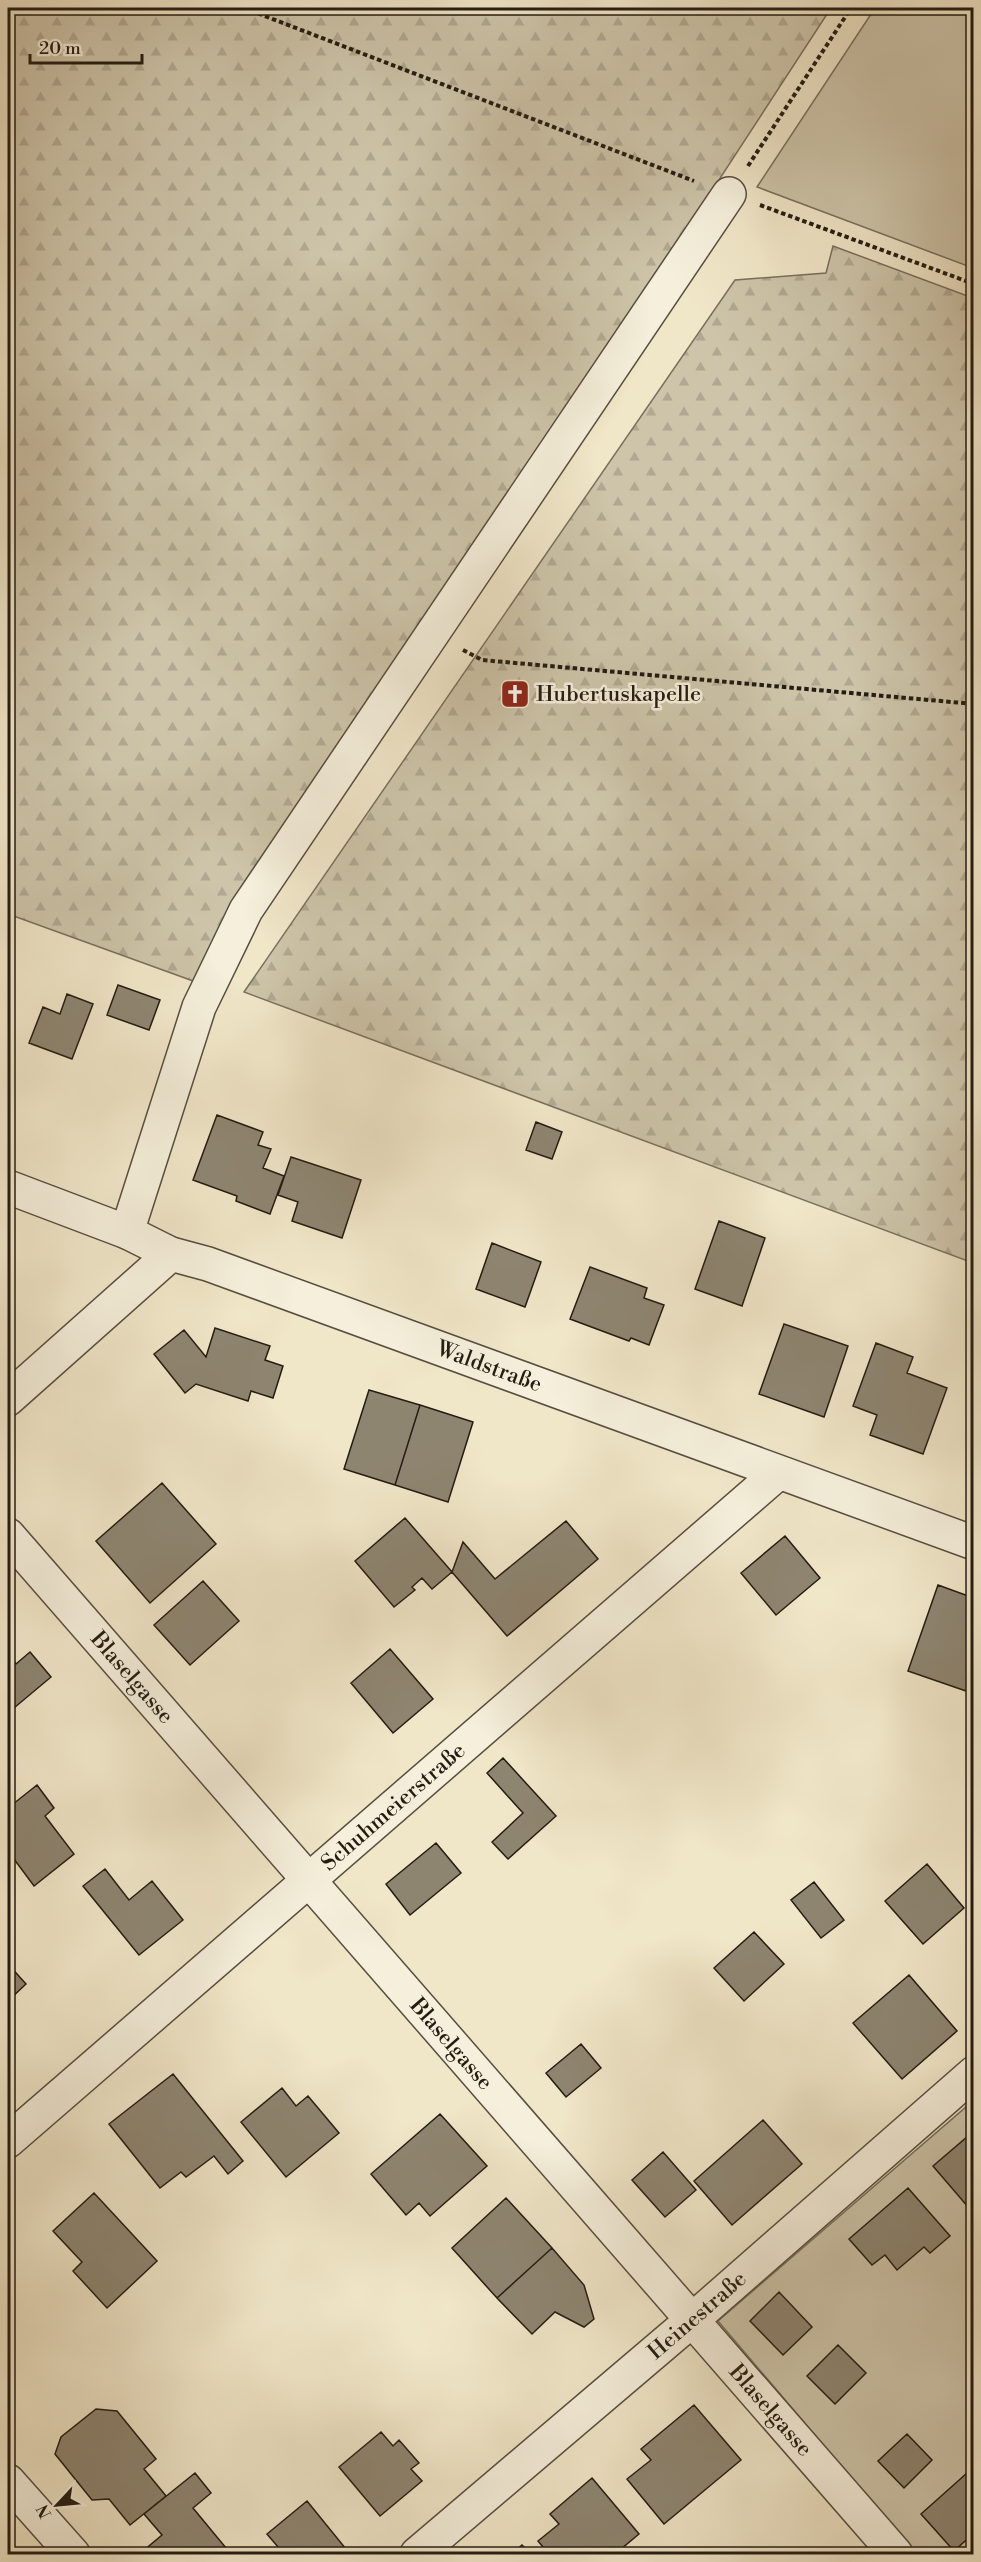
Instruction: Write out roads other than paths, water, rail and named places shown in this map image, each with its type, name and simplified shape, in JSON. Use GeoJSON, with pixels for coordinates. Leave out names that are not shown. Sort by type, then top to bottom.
{"type":"FeatureCollection","features":[{"type":"Feature","properties":{"kind":"street"},"geometry":{"type":"LineString","coordinates":[[127,1232],[199,1007],[246,910],[729,194]]}},
{"type":"Feature","properties":{"kind":"street","name":"Waldstraße"},"geometry":{"type":"LineString","coordinates":[[8,1187],[127,1232],[171,1254],[208,1264],[974,1543]]}},
{"type":"Feature","properties":{"kind":"street"},"geometry":{"type":"LineString","coordinates":[[8,1399],[171,1254]]}},
{"type":"Feature","properties":{"kind":"street","name":"Schuhmeierstraße"},"geometry":{"type":"LineString","coordinates":[[8,2141],[778,1473]]}},
{"type":"Feature","properties":{"kind":"street","name":"Blaselgasse"},"geometry":{"type":"LineString","coordinates":[[8,1534],[896,2554]]}},
{"type":"Feature","properties":{"kind":"street","name":"Heinestraße"},"geometry":{"type":"LineString","coordinates":[[417,2554],[691,2321],[974,2073]]}},
{"type":"Feature","properties":{"kind":"street"},"geometry":{"type":"LineString","coordinates":[[8,2481],[73,2554]]}},
{"type":"Feature","properties":{"kind":"place","name":"Hubertuskapelle"},"geometry":{"type":"Point","coordinates":[515,694]}}]}
